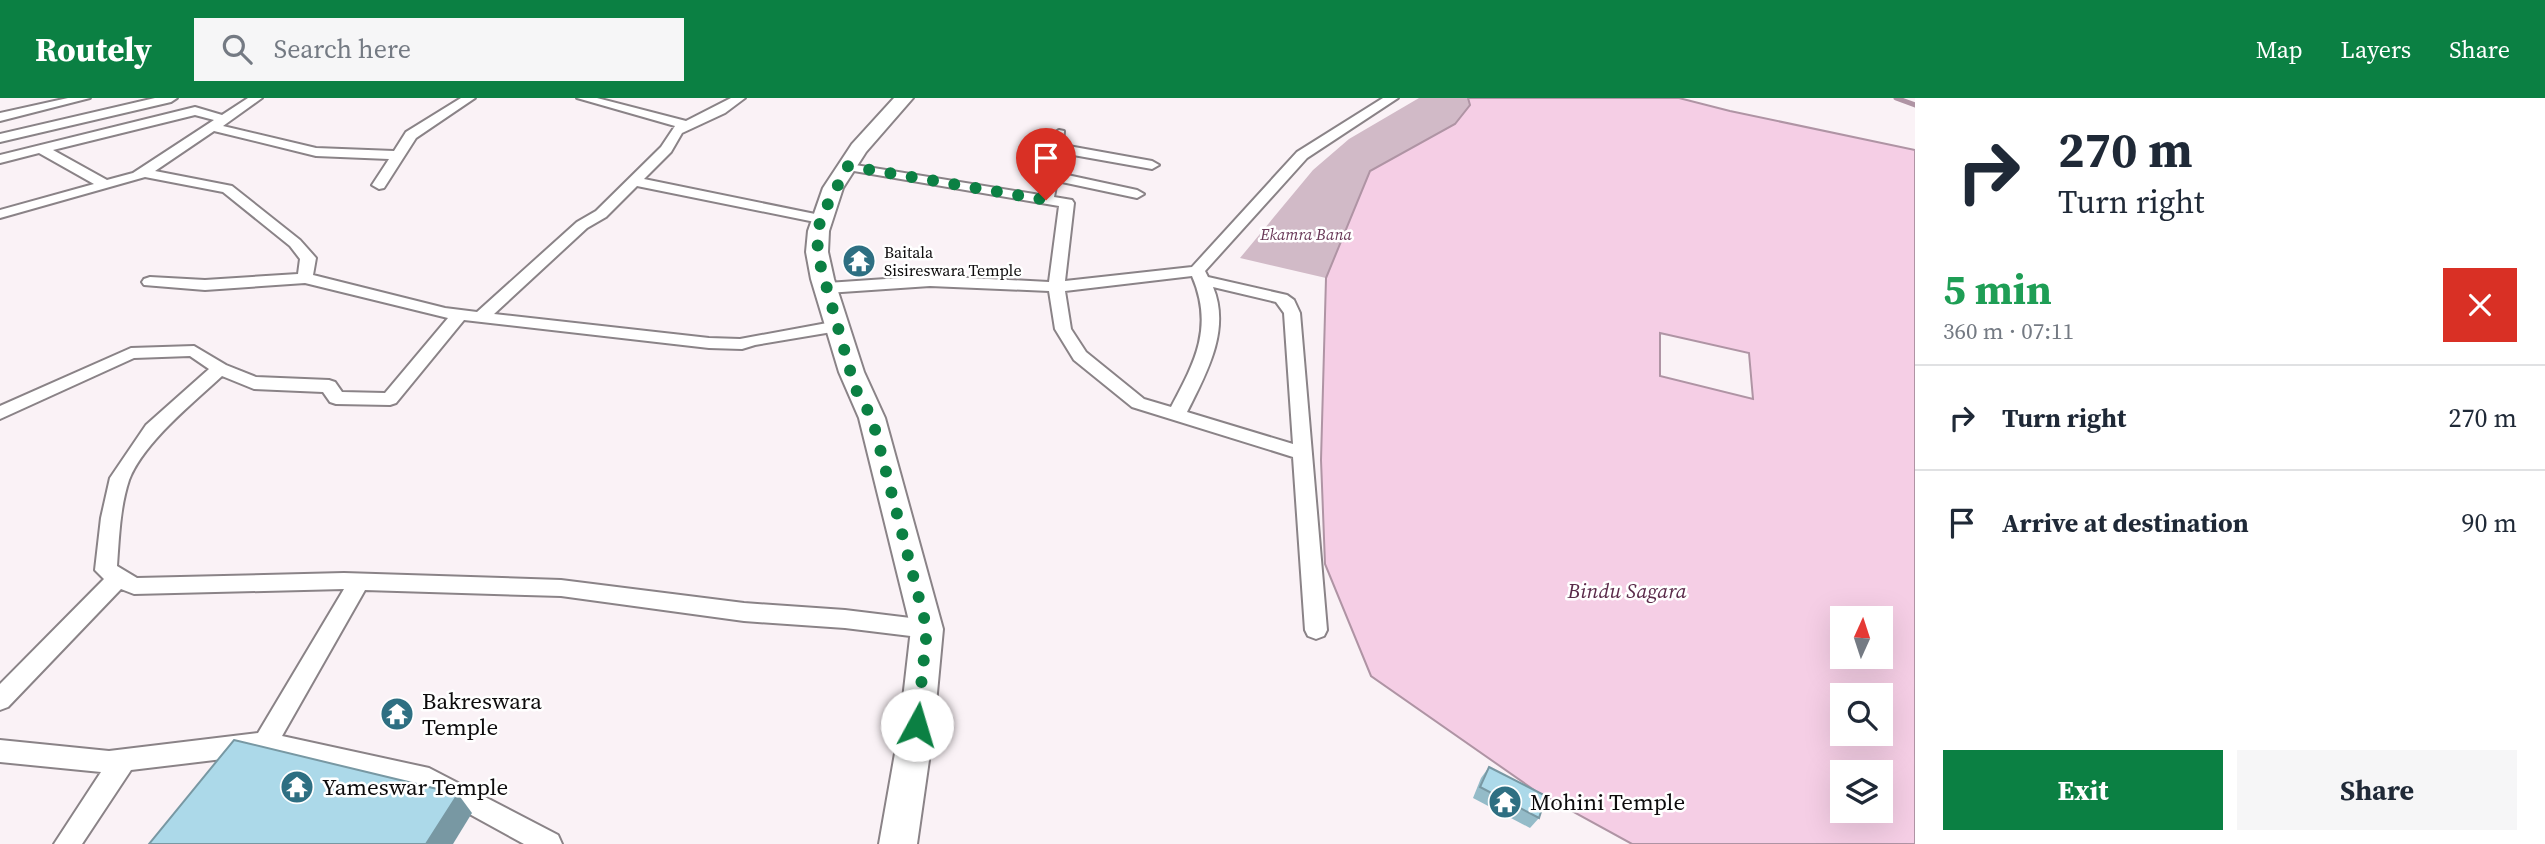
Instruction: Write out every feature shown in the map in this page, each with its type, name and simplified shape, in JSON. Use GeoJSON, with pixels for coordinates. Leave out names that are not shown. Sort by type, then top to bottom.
{"type":"FeatureCollection","features":[{"type":"Feature","properties":{"kind":"street"},"geometry":{"type":"LineString","coordinates":[[0,117],[84,98]]}},
{"type":"Feature","properties":{"kind":"street"},"geometry":{"type":"LineString","coordinates":[[0,138],[171,98]]}},
{"type":"Feature","properties":{"kind":"street"},"geometry":{"type":"LineString","coordinates":[[0,214],[143,173],[256,98]]}},
{"type":"Feature","properties":{"kind":"street"},"geometry":{"type":"LineString","coordinates":[[379,185],[411,135],[469,98]]}},
{"type":"Feature","properties":{"kind":"street"},"geometry":{"type":"LineString","coordinates":[[583,98],[689,126]]}},
{"type":"Feature","properties":{"kind":"street"},"geometry":{"type":"LineString","coordinates":[[481,317],[582,225],[601,214],[666,149],[677,130],[739,98]]}},
{"type":"Feature","properties":{"kind":"street"},"geometry":{"type":"LineString","coordinates":[[898,844],[917,725],[927,629],[872,418],[855,388],[817,253],[820,219],[848,166],[876,124],[904,98]]}},
{"type":"Feature","properties":{"kind":"street"},"geometry":{"type":"LineString","coordinates":[[1200,275],[1302,155],[1392,98]]}},
{"type":"Feature","properties":{"kind":"street"},"geometry":{"type":"LineString","coordinates":[[0,159],[195,111],[218,123],[316,152],[397,155]]}},
{"type":"Feature","properties":{"kind":"street"},"geometry":{"type":"LineString","coordinates":[[1046,200],[1058,141],[1152,165]]}},
{"type":"Feature","properties":{"kind":"street"},"geometry":{"type":"LineString","coordinates":[[41,149],[106,185]]}},
{"type":"Feature","properties":{"kind":"street"},"geometry":{"type":"LineString","coordinates":[[848,166],[1067,203],[1056,287],[1063,329],[1080,356],[1138,402],[1301,453]]}},
{"type":"Feature","properties":{"kind":"street"},"geometry":{"type":"LineString","coordinates":[[143,173],[227,189],[295,243],[309,258],[305,278]]}},
{"type":"Feature","properties":{"kind":"street"},"geometry":{"type":"LineString","coordinates":[[1051,176],[1137,194]]}},
{"type":"Feature","properties":{"kind":"street"},"geometry":{"type":"LineString","coordinates":[[633,181],[820,219]]}},
{"type":"Feature","properties":{"kind":"street"},"geometry":{"type":"LineString","coordinates":[[1176,415],[1198,372],[1212,334],[1212,312],[1200,275]]}},
{"type":"Feature","properties":{"kind":"street"},"geometry":{"type":"LineString","coordinates":[[827,288],[930,281],[1056,287],[1200,275],[1267,293],[1288,303],[1292,313],[1316,630]]}},
{"type":"Feature","properties":{"kind":"street"},"geometry":{"type":"LineString","coordinates":[[150,282],[205,285],[305,278],[459,315],[638,336],[741,344],[751,340],[838,326]]}},
{"type":"Feature","properties":{"kind":"street"},"geometry":{"type":"LineString","coordinates":[[0,413],[131,353],[194,351],[220,369],[254,383],[329,386],[336,398],[390,398],[459,315]]}},
{"type":"Feature","properties":{"kind":"street"},"geometry":{"type":"LineString","coordinates":[[220,369],[153,429],[120,478],[111,518],[106,570],[134,586],[359,582],[561,588],[744,612],[845,619],[927,629]]}},
{"type":"Feature","properties":{"kind":"street"},"geometry":{"type":"LineString","coordinates":[[0,700],[119,577]]}},
{"type":"Feature","properties":{"kind":"street"},"geometry":{"type":"LineString","coordinates":[[265,743],[359,582]]}},
{"type":"Feature","properties":{"kind":"street"},"geometry":{"type":"LineString","coordinates":[[0,751],[109,762],[265,743],[429,779],[549,844]]}},
{"type":"Feature","properties":{"kind":"street"},"geometry":{"type":"LineString","coordinates":[[67,844],[124,760]]}},
{"type":"Feature","properties":{"kind":"green space","name":"Ekamra Bana"},"geometry":{"type":"Polygon","coordinates":[[[1419,98],[1468,98],[1471,105],[1455,124],[1370,171],[1326,278],[1240,258],[1313,170],[1349,139],[1419,98]]]}},
{"type":"Feature","properties":{"kind":"water","name":"Bindu Sagara"},"geometry":{"type":"Polygon","coordinates":[[[1468,98],[1679,98],[1915,150],[1915,844],[1632,844],[1537,792],[1371,676],[1325,564],[1321,460],[1326,278],[1370,171],[1455,124],[1470,105],[1468,98]],[[1660,333],[1660,376],[1753,399],[1749,353],[1660,333]]]}},
{"type":"Feature","properties":{"kind":"building","name":"Yameswar Temple"},"geometry":{"type":"Polygon","coordinates":[[[234,740],[458,794],[426,844],[149,844],[234,740]]]}},
{"type":"Feature","properties":{"kind":"building"},"geometry":{"type":"Polygon","coordinates":[[[1489,767],[1546,796],[1539,818],[1480,787],[1489,767]]]}},
{"type":"Feature","properties":{"kind":"waterway"},"geometry":{"type":"LineString","coordinates":[[1896,98],[1915,105]]}},
{"type":"Feature","properties":{"kind":"place","name":"Baitala Sisireswara Temple"},"geometry":{"type":"Point","coordinates":[859,261]}},
{"type":"Feature","properties":{"kind":"place","name":"Bakreswara Temple"},"geometry":{"type":"Point","coordinates":[397,714]}},
{"type":"Feature","properties":{"kind":"place","name":"Yameswar Temple"},"geometry":{"type":"Point","coordinates":[297,787]}},
{"type":"Feature","properties":{"kind":"place","name":"Mohini Temple"},"geometry":{"type":"Point","coordinates":[1505,802]}},
{"type":"Feature","properties":{"kind":"route"},"geometry":{"type":"LineString","coordinates":[[917,725],[927,629],[872,418],[855,388],[817,253],[820,219],[848,166],[1046,200]]}}]}
